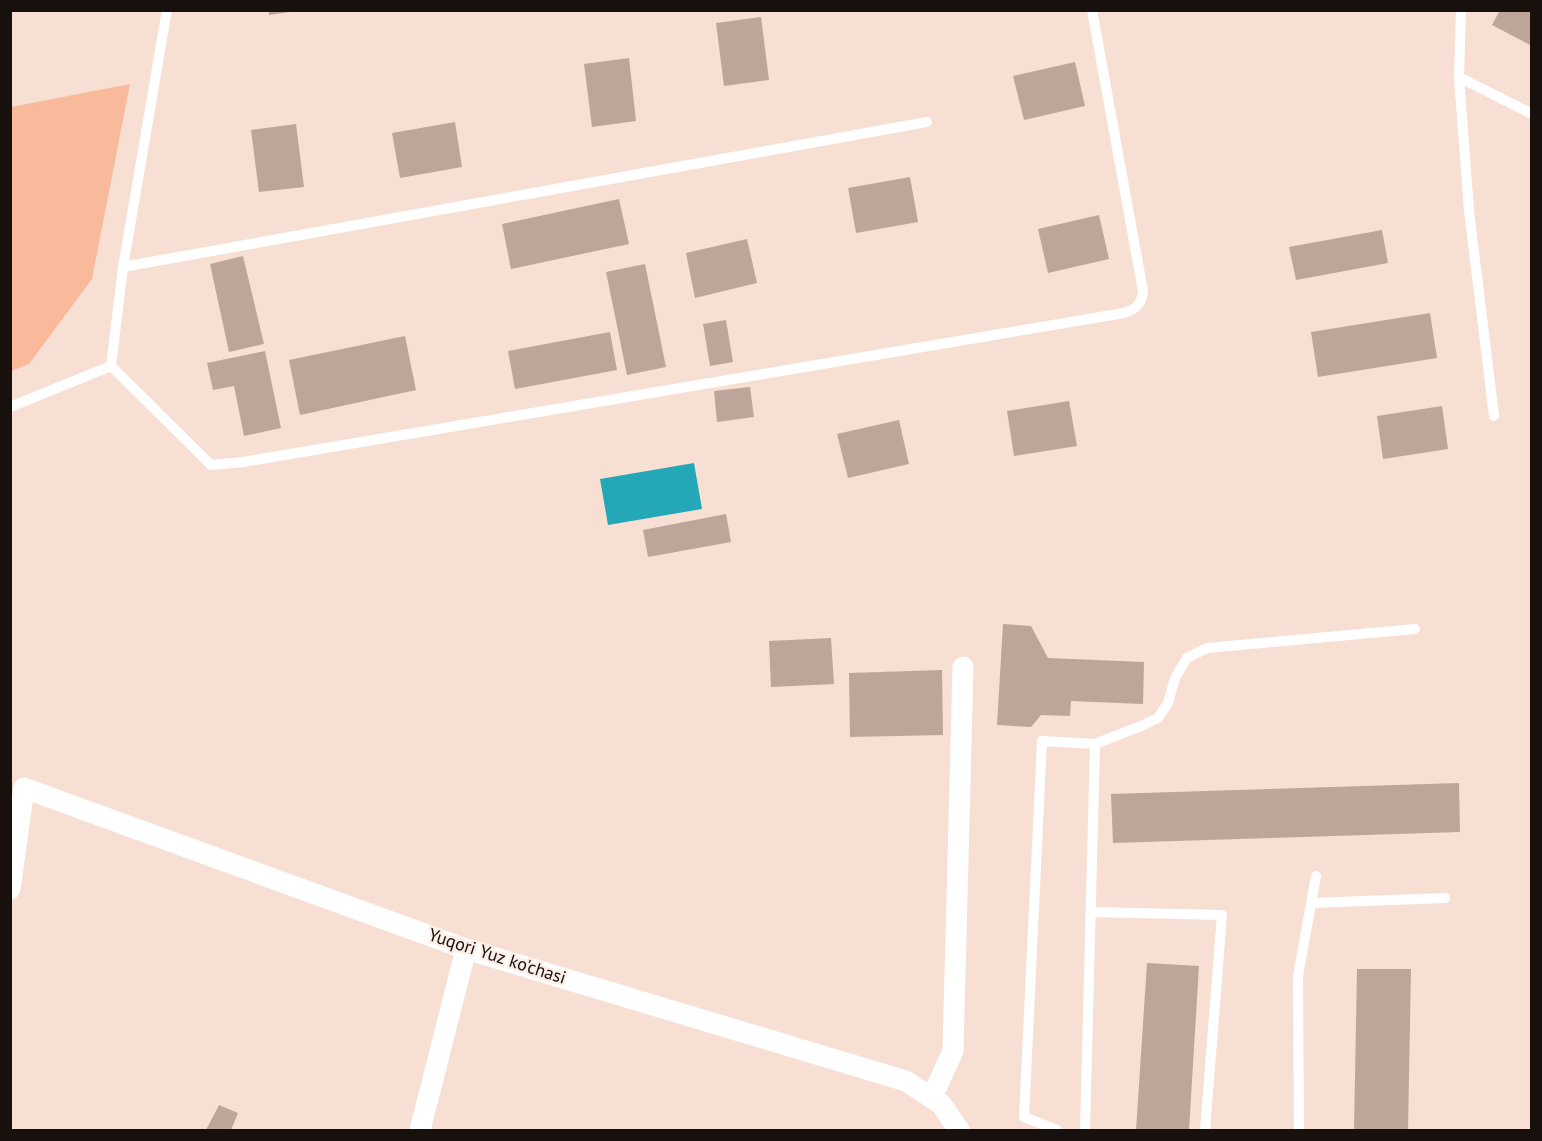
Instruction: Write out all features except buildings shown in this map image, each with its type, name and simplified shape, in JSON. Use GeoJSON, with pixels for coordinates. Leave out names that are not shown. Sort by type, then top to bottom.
{"type":"FeatureCollection","features":[{"type":"Feature","properties":{"kind":"street"},"geometry":{"type":"LineString","coordinates":[[932,1097],[953,1051],[963,667]]}},
{"type":"Feature","properties":{"kind":"street"},"geometry":{"type":"LineString","coordinates":[[10,889],[17,786]]}},
{"type":"Feature","properties":{"kind":"street","name":"Yuqori Yuz ko'chasi"},"geometry":{"type":"LineString","coordinates":[[17,786],[466,949],[906,1081],[941,1104],[959,1131]]}},
{"type":"Feature","properties":{"kind":"street"},"geometry":{"type":"LineString","coordinates":[[420,1131],[466,949]]}},
{"type":"Feature","properties":{"kind":"lane"},"geometry":{"type":"LineString","coordinates":[[111,366],[123,267],[167,10]]}},
{"type":"Feature","properties":{"kind":"lane"},"geometry":{"type":"LineString","coordinates":[[111,366],[211,465],[243,462],[1124,314],[1138,306],[1143,291],[1092,10]]}},
{"type":"Feature","properties":{"kind":"lane"},"geometry":{"type":"LineString","coordinates":[[1461,10],[1459,77],[1470,220],[1494,416]]}},
{"type":"Feature","properties":{"kind":"lane"},"geometry":{"type":"LineString","coordinates":[[1459,77],[1532,114]]}},
{"type":"Feature","properties":{"kind":"lane"},"geometry":{"type":"LineString","coordinates":[[123,267],[927,122]]}},
{"type":"Feature","properties":{"kind":"lane"},"geometry":{"type":"LineString","coordinates":[[10,406],[111,366]]}},
{"type":"Feature","properties":{"kind":"lane"},"geometry":{"type":"LineString","coordinates":[[1057,1131],[1024,1117],[1042,741],[1095,744],[1158,718],[1168,703],[1175,678],[1187,658],[1207,648],[1415,629]]}},
{"type":"Feature","properties":{"kind":"lane"},"geometry":{"type":"LineString","coordinates":[[1084,1131],[1095,744]]}},
{"type":"Feature","properties":{"kind":"lane"},"geometry":{"type":"LineString","coordinates":[[1299,1131],[1298,976],[1316,876]]}},
{"type":"Feature","properties":{"kind":"lane"},"geometry":{"type":"LineString","coordinates":[[1311,903],[1445,898]]}},
{"type":"Feature","properties":{"kind":"lane"},"geometry":{"type":"LineString","coordinates":[[1091,912],[1222,915],[1205,1131]]}},
{"type":"Feature","properties":{"kind":"shaded area"},"geometry":{"type":"Polygon","coordinates":[[[130,84],[92,279],[29,364],[11,371],[11,107],[130,84]]]}},
{"type":"Feature","properties":{"kind":"water"},"geometry":{"type":"Polygon","coordinates":[[[694,463],[702,509],[608,525],[600,479],[694,463]]]}}]}
